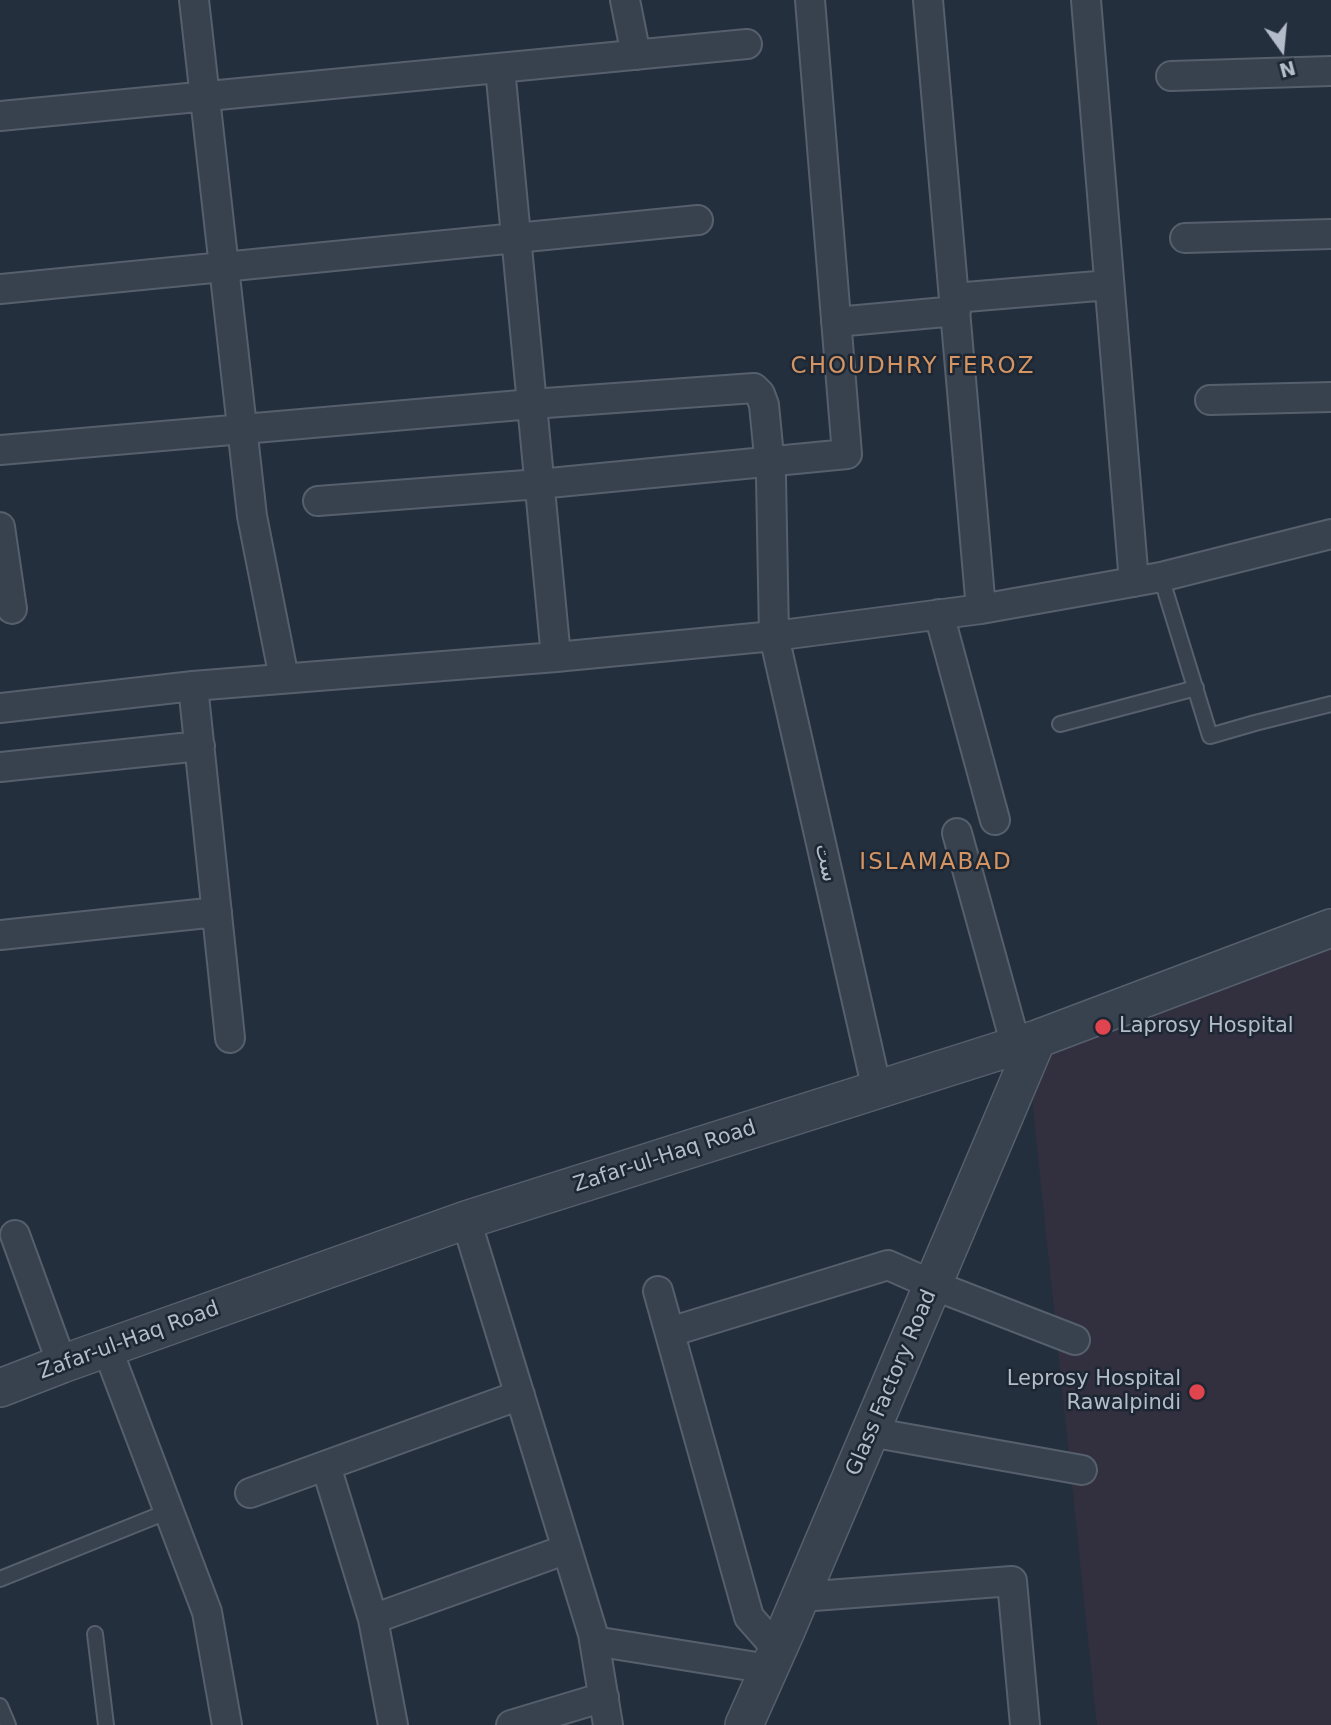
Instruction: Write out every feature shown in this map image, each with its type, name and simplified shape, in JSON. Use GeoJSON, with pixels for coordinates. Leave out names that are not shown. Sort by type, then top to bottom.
{"type":"FeatureCollection","features":[{"type":"Feature","properties":{"kind":"street"},"geometry":{"type":"LineString","coordinates":[[194,0],[252,516],[284,678]]}},
{"type":"Feature","properties":{"kind":"street"},"geometry":{"type":"LineString","coordinates":[[625,0],[636,55]]}},
{"type":"Feature","properties":{"kind":"street"},"geometry":{"type":"LineString","coordinates":[[318,501],[539,484],[847,454],[810,0]]}},
{"type":"Feature","properties":{"kind":"street"},"geometry":{"type":"LineString","coordinates":[[928,0],[981,609]]}},
{"type":"Feature","properties":{"kind":"street"},"geometry":{"type":"LineString","coordinates":[[1086,0],[1134,582]]}},
{"type":"Feature","properties":{"kind":"street"},"geometry":{"type":"LineString","coordinates":[[0,116],[747,44]]}},
{"type":"Feature","properties":{"kind":"street"},"geometry":{"type":"LineString","coordinates":[[500,68],[555,657]]}},
{"type":"Feature","properties":{"kind":"street"},"geometry":{"type":"LineString","coordinates":[[1171,76],[1331,71]]}},
{"type":"Feature","properties":{"kind":"street"},"geometry":{"type":"LineString","coordinates":[[0,289],[698,220]]}},
{"type":"Feature","properties":{"kind":"street"},"geometry":{"type":"LineString","coordinates":[[1185,238],[1331,234]]}},
{"type":"Feature","properties":{"kind":"street"},"geometry":{"type":"LineString","coordinates":[[836,322],[1110,285]]}},
{"type":"Feature","properties":{"kind":"street","name":"ست"},"geometry":{"type":"LineString","coordinates":[[532,404],[754,388],[760,394],[764,405],[771,477],[774,636],[877,1090]]}},
{"type":"Feature","properties":{"kind":"street"},"geometry":{"type":"LineString","coordinates":[[1210,400],[1331,397]]}},
{"type":"Feature","properties":{"kind":"street"},"geometry":{"type":"LineString","coordinates":[[0,450],[532,404]]}},
{"type":"Feature","properties":{"kind":"street"},"geometry":{"type":"LineString","coordinates":[[0,527],[12,609]]}},
{"type":"Feature","properties":{"kind":"street"},"geometry":{"type":"LineString","coordinates":[[0,708],[193,686],[555,657],[774,636],[981,609],[1161,577],[1331,534]]}},
{"type":"Feature","properties":{"kind":"street"},"geometry":{"type":"LineString","coordinates":[[939,614],[995,820]]}},
{"type":"Feature","properties":{"kind":"street"},"geometry":{"type":"LineString","coordinates":[[193,686],[230,1038]]}},
{"type":"Feature","properties":{"kind":"street"},"geometry":{"type":"LineString","coordinates":[[0,767],[200,746]]}},
{"type":"Feature","properties":{"kind":"street"},"geometry":{"type":"LineString","coordinates":[[957,833],[1026,1042]]}},
{"type":"Feature","properties":{"kind":"street"},"geometry":{"type":"LineString","coordinates":[[0,935],[217,912]]}},
{"type":"Feature","properties":{"kind":"street","name":"Zafar-ul-Haq Road"},"geometry":{"type":"LineString","coordinates":[[0,1388],[466,1220],[1026,1042],[1331,928]]}},
{"type":"Feature","properties":{"kind":"street","name":"Glass Factory Road"},"geometry":{"type":"LineString","coordinates":[[744,1725],[933,1285],[1026,1042]]}},
{"type":"Feature","properties":{"kind":"street"},"geometry":{"type":"LineString","coordinates":[[466,1220],[594,1641],[608,1725]]}},
{"type":"Feature","properties":{"kind":"street"},"geometry":{"type":"LineString","coordinates":[[15,1235],[62,1364]]}},
{"type":"Feature","properties":{"kind":"street"},"geometry":{"type":"LineString","coordinates":[[670,1332],[888,1265],[1075,1340]]}},
{"type":"Feature","properties":{"kind":"street"},"geometry":{"type":"LineString","coordinates":[[658,1291],[749,1617],[774,1659]]}},
{"type":"Feature","properties":{"kind":"street"},"geometry":{"type":"LineString","coordinates":[[107,1348],[207,1612],[227,1725]]}},
{"type":"Feature","properties":{"kind":"street"},"geometry":{"type":"LineString","coordinates":[[250,1493],[520,1395]]}},
{"type":"Feature","properties":{"kind":"street"},"geometry":{"type":"LineString","coordinates":[[870,1432],[1082,1470]]}},
{"type":"Feature","properties":{"kind":"street"},"geometry":{"type":"LineString","coordinates":[[326,1466],[373,1619],[393,1725]]}},
{"type":"Feature","properties":{"kind":"street"},"geometry":{"type":"LineString","coordinates":[[373,1619],[567,1549]]}},
{"type":"Feature","properties":{"kind":"street"},"geometry":{"type":"LineString","coordinates":[[801,1597],[1012,1581],[1025,1725]]}},
{"type":"Feature","properties":{"kind":"street"},"geometry":{"type":"LineString","coordinates":[[594,1641],[774,1659]]}},
{"type":"Feature","properties":{"kind":"street"},"geometry":{"type":"LineString","coordinates":[[511,1725],[604,1697]]}},
{"type":"Feature","properties":{"kind":"lane"},"geometry":{"type":"LineString","coordinates":[[1161,577],[1210,736],[1331,705]]}},
{"type":"Feature","properties":{"kind":"lane"},"geometry":{"type":"LineString","coordinates":[[1060,724],[1196,688]]}},
{"type":"Feature","properties":{"kind":"lane"},"geometry":{"type":"LineString","coordinates":[[0,1579],[169,1511]]}},
{"type":"Feature","properties":{"kind":"lane"},"geometry":{"type":"LineString","coordinates":[[95,1634],[106,1725]]}},
{"type":"Feature","properties":{"kind":"lane"},"geometry":{"type":"LineString","coordinates":[[0,1706],[8,1725]]}},
{"type":"Feature","properties":{"kind":"shaded area","name":"Leprosy Hospital Rawalpindi"},"geometry":{"type":"Polygon","coordinates":[[[1331,928],[1331,1725],[1097,1725],[1028,1059],[1331,928]]]}},
{"type":"Feature","properties":{"kind":"place","name":"Laprosy Hospital"},"geometry":{"type":"Point","coordinates":[1103,1027]}},
{"type":"Feature","properties":{"kind":"place","name":"Leprosy Hospital Rawalpindi"},"geometry":{"type":"Point","coordinates":[1197,1392]}},
{"type":"Feature","properties":{"kind":"district","name":"CHOUDHRY FEROZ"},"geometry":{"type":"Point","coordinates":[913,367]}},
{"type":"Feature","properties":{"kind":"district","name":"ISLAMABAD"},"geometry":{"type":"Point","coordinates":[936,863]}}]}
